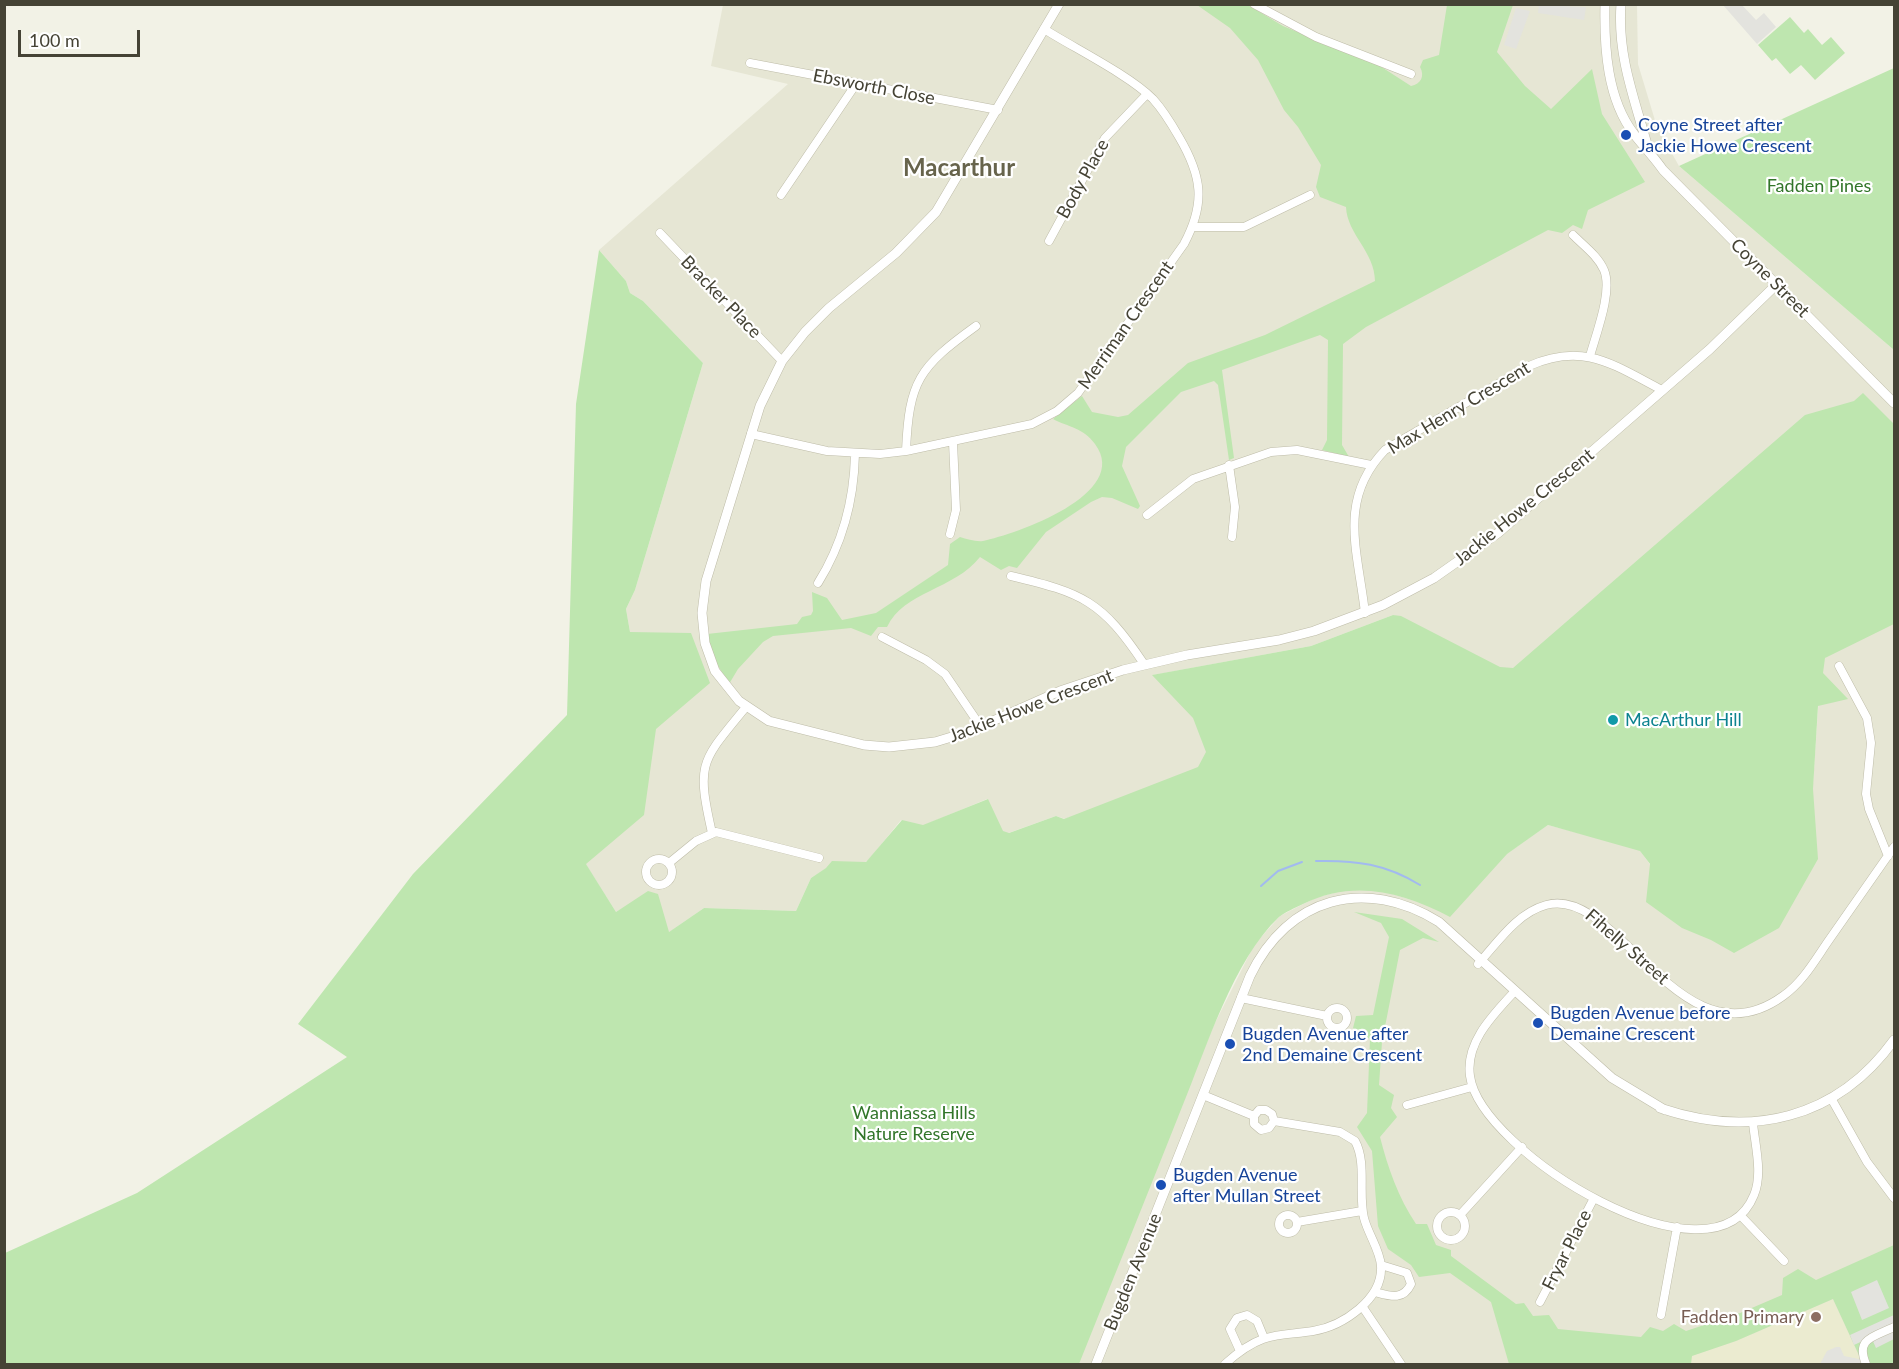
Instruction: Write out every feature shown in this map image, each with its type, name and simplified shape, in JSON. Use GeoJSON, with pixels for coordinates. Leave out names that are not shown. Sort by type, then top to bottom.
{"type":"FeatureCollection","features":[{"type":"Feature","properties":{"kind":"street","name":"Jackie Howe Crescent"},"geometry":{"type":"LineString","coordinates":[[1059,4],[936,212],[896,253],[811,325],[782,361],[760,406],[706,581],[702,613],[705,643],[711,662],[726,687],[746,707],[761,717],[786,728],[864,745],[889,747],[935,742],[981,727],[1070,687],[1144,664],[1279,640],[1365,613],[1418,588],[1467,557],[1592,451],[1660,389],[1710,349],[1776,285]]}},
{"type":"Feature","properties":{"kind":"street"},"geometry":{"type":"LineString","coordinates":[[1254,4],[1316,37],[1411,74]]}},
{"type":"Feature","properties":{"kind":"street","name":"Coyne Street"},"geometry":{"type":"LineString","coordinates":[[1605,4],[1606,54],[1614,90],[1631,130],[1655,160],[1894,403]]}},
{"type":"Feature","properties":{"kind":"street","name":"Coyne Street"},"geometry":{"type":"LineString","coordinates":[[1621,4],[1622,48],[1626,73],[1649,150]]}},
{"type":"Feature","properties":{"kind":"street","name":"Merriman Crescent"},"geometry":{"type":"LineString","coordinates":[[751,434],[827,451],[855,454],[906,451],[1032,424],[1071,400],[1090,379],[1193,227],[1199,200],[1195,166],[1166,116],[1147,94],[1044,29]]}},
{"type":"Feature","properties":{"kind":"street","name":"Ebsworth Close"},"geometry":{"type":"LineString","coordinates":[[750,63],[998,110]]}},
{"type":"Feature","properties":{"kind":"street"},"geometry":{"type":"LineString","coordinates":[[781,195],[856,84]]}},
{"type":"Feature","properties":{"kind":"street","name":"Body Place"},"geometry":{"type":"LineString","coordinates":[[1049,241],[1105,138],[1147,94]]}},
{"type":"Feature","properties":{"kind":"street"},"geometry":{"type":"LineString","coordinates":[[1193,227],[1244,227],[1310,195]]}},
{"type":"Feature","properties":{"kind":"street","name":"Bracker Place"},"geometry":{"type":"LineString","coordinates":[[660,233],[782,361]]}},
{"type":"Feature","properties":{"kind":"street"},"geometry":{"type":"LineString","coordinates":[[1573,235],[1596,257],[1606,278],[1606,293],[1590,356]]}},
{"type":"Feature","properties":{"kind":"street"},"geometry":{"type":"LineString","coordinates":[[906,451],[907,414],[916,384],[936,356],[976,326]]}},
{"type":"Feature","properties":{"kind":"street","name":"Max Henry Crescent"},"geometry":{"type":"LineString","coordinates":[[1365,613],[1354,511],[1359,488],[1371,465],[1397,442],[1529,366],[1544,359],[1568,354],[1590,356],[1612,364],[1660,389]]}},
{"type":"Feature","properties":{"kind":"street"},"geometry":{"type":"LineString","coordinates":[[950,534],[956,510],[953,442]]}},
{"type":"Feature","properties":{"kind":"street"},"geometry":{"type":"LineString","coordinates":[[1147,514],[1193,479],[1262,454],[1288,450],[1371,465]]}},
{"type":"Feature","properties":{"kind":"street"},"geometry":{"type":"LineString","coordinates":[[818,584],[835,556],[851,505],[855,454]]}},
{"type":"Feature","properties":{"kind":"street"},"geometry":{"type":"LineString","coordinates":[[1229,465],[1235,507],[1232,537]]}},
{"type":"Feature","properties":{"kind":"street"},"geometry":{"type":"LineString","coordinates":[[1011,576],[1060,587],[1089,600],[1113,620],[1144,664]]}},
{"type":"Feature","properties":{"kind":"street"},"geometry":{"type":"LineString","coordinates":[[882,637],[926,660],[945,674],[981,727]]}},
{"type":"Feature","properties":{"kind":"street"},"geometry":{"type":"LineString","coordinates":[[1839,666],[1867,718],[1871,743],[1866,794],[1869,809],[1888,856]]}},
{"type":"Feature","properties":{"kind":"street"},"geometry":{"type":"LineString","coordinates":[[712,833],[702,790],[705,763],[716,743],[746,707]]}},
{"type":"Feature","properties":{"kind":"street"},"geometry":{"type":"LineString","coordinates":[[669,863],[696,841],[712,833],[729,833],[819,858]]}},
{"type":"Feature","properties":{"kind":"street","name":"Fihelly Street"},"geometry":{"type":"LineString","coordinates":[[1480,962],[1522,916],[1548,904],[1568,903],[1589,913],[1694,1002],[1717,1012],[1746,1012],[1767,1006],[1793,989],[1894,847]]}},
{"type":"Feature","properties":{"kind":"street","name":"Bugden Avenue"},"geometry":{"type":"LineString","coordinates":[[1096,1365],[1241,998],[1259,958],[1284,927],[1310,910],[1329,903],[1357,898],[1402,908],[1437,923],[1620,1087],[1642,1102],[1707,1121],[1753,1123],[1793,1115],[1831,1098],[1866,1072],[1894,1040]]}},
{"type":"Feature","properties":{"kind":"street"},"geometry":{"type":"LineString","coordinates":[[1514,992],[1490,1019],[1477,1039],[1469,1074],[1472,1087],[1488,1116],[1521,1147],[1554,1174],[1594,1198],[1644,1220],[1707,1231],[1719,1228],[1741,1216],[1749,1205],[1758,1182],[1753,1123]]}},
{"type":"Feature","properties":{"kind":"street"},"geometry":{"type":"LineString","coordinates":[[1241,998],[1328,1016]]}},
{"type":"Feature","properties":{"kind":"street"},"geometry":{"type":"LineString","coordinates":[[1407,1105],[1472,1087]]}},
{"type":"Feature","properties":{"kind":"street"},"geometry":{"type":"LineString","coordinates":[[1203,1095],[1254,1116]]}},
{"type":"Feature","properties":{"kind":"street"},"geometry":{"type":"LineString","coordinates":[[1831,1098],[1867,1162],[1894,1198]]}},
{"type":"Feature","properties":{"kind":"street"},"geometry":{"type":"LineString","coordinates":[[1259,1110],[1266,1110],[1272,1114],[1274,1121],[1269,1128],[1261,1130],[1254,1124],[1254,1116],[1259,1110]]}},
{"type":"Feature","properties":{"kind":"street"},"geometry":{"type":"LineString","coordinates":[[1226,1365],[1240,1351],[1264,1338],[1328,1327],[1362,1306],[1375,1292],[1381,1265],[1362,1211],[1361,1157],[1355,1141],[1340,1132],[1274,1121]]}},
{"type":"Feature","properties":{"kind":"street"},"geometry":{"type":"LineString","coordinates":[[1460,1215],[1521,1147]]}},
{"type":"Feature","properties":{"kind":"street","name":"Fryar Place"},"geometry":{"type":"LineString","coordinates":[[1540,1302],[1594,1198]]}},
{"type":"Feature","properties":{"kind":"street"},"geometry":{"type":"LineString","coordinates":[[1297,1222],[1362,1211]]}},
{"type":"Feature","properties":{"kind":"street"},"geometry":{"type":"LineString","coordinates":[[1741,1216],[1784,1261]]}},
{"type":"Feature","properties":{"kind":"street"},"geometry":{"type":"LineString","coordinates":[[1661,1315],[1677,1227]]}},
{"type":"Feature","properties":{"kind":"street"},"geometry":{"type":"LineString","coordinates":[[1375,1292],[1395,1298],[1406,1293],[1411,1284],[1407,1273],[1381,1265]]}},
{"type":"Feature","properties":{"kind":"street"},"geometry":{"type":"LineString","coordinates":[[1362,1306],[1401,1365]]}},
{"type":"Feature","properties":{"kind":"street"},"geometry":{"type":"LineString","coordinates":[[1240,1351],[1230,1329],[1232,1323],[1242,1315],[1247,1315],[1257,1321],[1264,1338]]}},
{"type":"Feature","properties":{"kind":"street"},"geometry":{"type":"LineString","coordinates":[[1866,1365],[1862,1354],[1863,1345],[1869,1339],[1894,1327]]}},
{"type":"Feature","properties":{"kind":"shaded area"},"geometry":{"type":"Polygon","coordinates":[[[723,5],[1637,5],[1638,64],[1657,127],[1679,166],[1894,350],[1894,425],[1849,406],[1725,489],[1509,675],[1393,615],[1311,646],[1153,675],[1193,715],[1212,766],[1065,819],[1056,816],[1000,836],[987,799],[920,827],[901,820],[871,857],[848,878],[827,868],[811,878],[796,911],[704,908],[668,933],[650,894],[616,912],[585,863],[630,632],[626,609],[635,590],[703,363],[643,301],[630,293],[626,281],[599,250],[788,84],[711,66],[723,5]]]}},
{"type":"Feature","properties":{"kind":"shaded area"},"geometry":{"type":"Polygon","coordinates":[[[1539,5],[1586,7],[1584,20],[1538,13],[1539,5]]]}},
{"type":"Feature","properties":{"kind":"shaded area"},"geometry":{"type":"Polygon","coordinates":[[[1723,5],[1742,5],[1756,20],[1764,13],[1776,27],[1757,44],[1723,5]]]}},
{"type":"Feature","properties":{"kind":"shaded area"},"geometry":{"type":"Polygon","coordinates":[[[1516,8],[1530,11],[1516,49],[1504,45],[1516,8]]]}},
{"type":"Feature","properties":{"kind":"shaded area"},"geometry":{"type":"Polygon","coordinates":[[[1894,616],[1894,1364],[1070,1364],[1214,1025],[1254,945],[1280,916],[1317,897],[1350,889],[1383,891],[1431,906],[1548,825],[1639,849],[1651,866],[1808,858],[1821,665],[1828,653],[1894,616]]]}},
{"type":"Feature","properties":{"kind":"shaded area"},"geometry":{"type":"Polygon","coordinates":[[[1877,1280],[1889,1308],[1862,1320],[1851,1292],[1877,1280]]]}},
{"type":"Feature","properties":{"kind":"shaded area","name":"Fadden Primary"},"geometry":{"type":"Polygon","coordinates":[[[1833,1299],[1863,1364],[1691,1364],[1691,1356],[1736,1341],[1833,1299]]]}},
{"type":"Feature","properties":{"kind":"shaded area"},"geometry":{"type":"Polygon","coordinates":[[[1894,1315],[1894,1339],[1876,1348],[1871,1337],[1854,1345],[1850,1335],[1894,1315]]]}},
{"type":"Feature","properties":{"kind":"shaded area"},"geometry":{"type":"Polygon","coordinates":[[[1840,1347],[1844,1356],[1864,1360],[1866,1364],[1820,1364],[1827,1351],[1840,1347]]]}},
{"type":"Feature","properties":{"kind":"green space"},"geometry":{"type":"Polygon","coordinates":[[[1197,5],[1248,5],[1283,26],[1380,66],[1411,86],[1421,79],[1420,67],[1423,60],[1439,55],[1447,5],[1513,5],[1497,52],[1525,86],[1551,109],[1592,69],[1602,114],[1645,182],[1588,210],[1582,229],[1573,225],[1562,233],[1548,230],[1366,327],[1343,344],[1342,445],[1349,457],[1322,450],[1327,440],[1328,340],[1320,335],[1222,370],[1234,458],[1229,460],[1218,385],[1214,381],[1181,392],[1126,447],[1122,466],[1140,506],[1138,509],[1112,498],[1102,497],[1091,502],[1046,532],[1017,568],[1009,566],[1001,570],[980,557],[957,577],[905,606],[887,627],[878,627],[871,636],[851,628],[773,636],[763,642],[738,669],[729,684],[714,659],[707,634],[797,624],[802,617],[811,615],[813,611],[812,592],[827,598],[842,620],[876,613],[948,565],[950,544],[960,537],[983,541],[1020,530],[1065,509],[1085,495],[1098,479],[1102,462],[1095,444],[1081,431],[1053,419],[1082,396],[1092,412],[1118,417],[1128,415],[1188,363],[1265,335],[1375,281],[1371,261],[1351,226],[1346,207],[1320,197],[1316,187],[1321,165],[1298,127],[1284,110],[1258,60],[1230,28],[1197,5]]]}},
{"type":"Feature","properties":{"kind":"green space"},"geometry":{"type":"Polygon","coordinates":[[[1790,17],[1804,33],[1808,29],[1822,45],[1831,37],[1845,53],[1815,80],[1801,65],[1790,74],[1776,58],[1772,61],[1758,45],[1790,17]]]}},
{"type":"Feature","properties":{"kind":"green space","name":"Fadden Pines"},"geometry":{"type":"Polygon","coordinates":[[[1894,68],[1894,350],[1679,166],[1894,68]]]}},
{"type":"Feature","properties":{"kind":"green space","name":"Wanniassa Hills Nature Reserve"},"geometry":{"type":"Polygon","coordinates":[[[599,250],[626,281],[630,293],[643,301],[703,363],[635,590],[626,609],[630,632],[691,633],[710,683],[656,729],[644,815],[586,864],[616,912],[648,891],[658,894],[669,932],[704,908],[796,911],[811,878],[832,861],[866,862],[902,820],[923,825],[988,799],[1003,831],[1009,833],[1056,816],[1064,819],[1198,767],[1206,752],[1193,718],[1152,675],[1311,646],[1393,615],[1401,616],[1500,667],[1513,668],[1805,415],[1854,401],[1863,393],[1894,424],[1894,624],[1825,658],[1823,673],[1848,699],[1818,706],[1813,789],[1818,859],[1779,928],[1734,953],[1682,928],[1646,902],[1650,864],[1640,851],[1548,825],[1507,854],[1450,917],[1396,895],[1359,891],[1322,896],[1281,915],[1248,957],[1222,1006],[1079,1364],[5,1364],[5,1253],[137,1193],[347,1057],[298,1024],[413,874],[567,715],[576,404],[599,250]]]}},
{"type":"Feature","properties":{"kind":"green space"},"geometry":{"type":"Polygon","coordinates":[[[1354,912],[1402,919],[1439,942],[1423,938],[1400,950],[1382,1042],[1379,1085],[1394,1095],[1391,1108],[1397,1117],[1380,1137],[1390,1171],[1416,1224],[1427,1224],[1436,1245],[1451,1250],[1451,1256],[1516,1304],[1524,1303],[1533,1316],[1549,1315],[1558,1329],[1641,1337],[1650,1327],[1663,1331],[1674,1324],[1686,1331],[1740,1313],[1782,1295],[1783,1278],[1798,1269],[1816,1280],[1894,1245],[1894,1364],[1863,1364],[1833,1299],[1736,1341],[1692,1356],[1691,1364],[1509,1364],[1491,1302],[1450,1273],[1419,1277],[1411,1265],[1388,1249],[1378,1226],[1372,1151],[1357,1127],[1367,1113],[1370,1039],[1353,1028],[1356,1016],[1373,1015],[1389,937],[1381,923],[1354,912]]]}},
{"type":"Feature","properties":{"kind":"waterway"},"geometry":{"type":"LineString","coordinates":[[1316,861],[1344,861],[1370,865],[1395,872],[1420,885]]}},
{"type":"Feature","properties":{"kind":"waterway"},"geometry":{"type":"LineString","coordinates":[[1261,886],[1278,871],[1302,862]]}},
{"type":"Feature","properties":{"kind":"place","name":"Coyne Street after Jackie Howe Crescent"},"geometry":{"type":"Point","coordinates":[1626,135]}},
{"type":"Feature","properties":{"kind":"place","name":"MacArthur Hill"},"geometry":{"type":"Point","coordinates":[1613,720]}},
{"type":"Feature","properties":{"kind":"place","name":"Bugden Avenue before Demaine Crescent"},"geometry":{"type":"Point","coordinates":[1538,1023]}},
{"type":"Feature","properties":{"kind":"place","name":"Bugden Avenue after 2nd Demaine Crescent"},"geometry":{"type":"Point","coordinates":[1230,1044]}},
{"type":"Feature","properties":{"kind":"place","name":"Bugden Avenue after Mullan Street"},"geometry":{"type":"Point","coordinates":[1161,1185]}},
{"type":"Feature","properties":{"kind":"place","name":"Fadden Primary"},"geometry":{"type":"Point","coordinates":[1816,1317]}},
{"type":"Feature","properties":{"kind":"district","name":"Macarthur"},"geometry":{"type":"Point","coordinates":[959,168]}}]}
